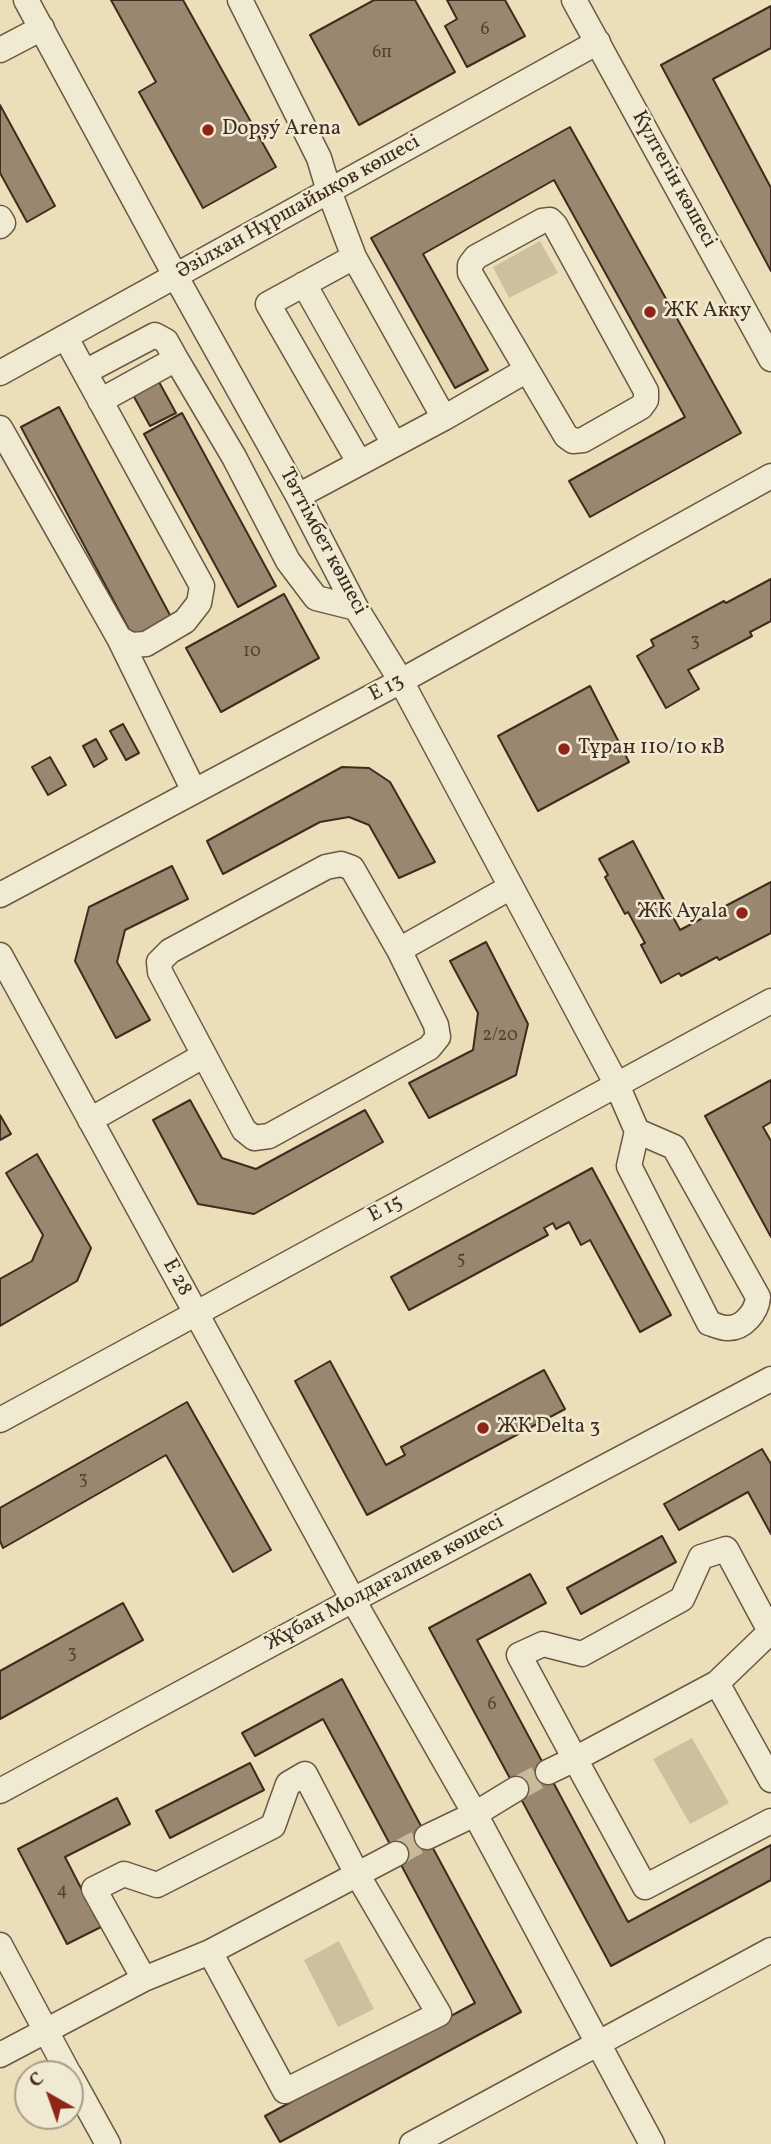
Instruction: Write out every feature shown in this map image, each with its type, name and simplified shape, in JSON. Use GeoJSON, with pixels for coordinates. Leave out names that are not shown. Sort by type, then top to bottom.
{"type":"FeatureCollection","features":[{"type":"Feature","properties":{"kind":"street","name":"Тәттімбет көшесі"},"geometry":{"type":"LineString","coordinates":[[26,0],[298,496],[356,608],[401,681],[617,1085],[637,1130]]}},
{"type":"Feature","properties":{"kind":"street"},"geometry":{"type":"LineString","coordinates":[[240,0],[319,158],[328,191],[354,257],[444,418]]}},
{"type":"Feature","properties":{"kind":"street","name":"Күлтегін көшесі"},"geometry":{"type":"LineString","coordinates":[[574,0],[771,359]]}},
{"type":"Feature","properties":{"kind":"street"},"geometry":{"type":"LineString","coordinates":[[0,50],[42,28]]}},
{"type":"Feature","properties":{"kind":"street","name":"Әзілхан Нұршайықов көшесі"},"geometry":{"type":"LineString","coordinates":[[0,373],[598,42]]}},
{"type":"Feature","properties":{"kind":"street"},"geometry":{"type":"LineString","coordinates":[[0,218],[3,223],[0,226]]}},
{"type":"Feature","properties":{"kind":"street"},"geometry":{"type":"LineString","coordinates":[[550,220],[646,391],[646,400],[641,407],[583,440],[573,441],[566,436],[527,370],[470,273],[470,264],[476,257],[541,221],[550,220]]}},
{"type":"Feature","properties":{"kind":"street"},"geometry":{"type":"LineString","coordinates":[[354,257],[268,304],[359,463]]}},
{"type":"Feature","properties":{"kind":"street"},"geometry":{"type":"LineString","coordinates":[[304,284],[394,444]]}},
{"type":"Feature","properties":{"kind":"street"},"geometry":{"type":"LineString","coordinates":[[85,372],[155,335],[166,341],[234,457],[288,561],[316,598],[356,608]]}},
{"type":"Feature","properties":{"kind":"street"},"geometry":{"type":"LineString","coordinates":[[66,338],[202,586],[199,603],[185,621],[146,644],[131,645],[119,638]]}},
{"type":"Feature","properties":{"kind":"street"},"geometry":{"type":"LineString","coordinates":[[100,401],[176,359]]}},
{"type":"Feature","properties":{"kind":"street"},"geometry":{"type":"LineString","coordinates":[[298,496],[527,370]]}},
{"type":"Feature","properties":{"kind":"street"},"geometry":{"type":"LineString","coordinates":[[0,428],[119,638],[194,791]]}},
{"type":"Feature","properties":{"kind":"street","name":"E 13"},"geometry":{"type":"LineString","coordinates":[[0,895],[401,681],[771,476]]}},
{"type":"Feature","properties":{"kind":"street"},"geometry":{"type":"LineString","coordinates":[[341,864],[352,868],[399,950],[436,1024],[438,1037],[429,1048],[270,1136],[254,1138],[244,1130],[203,1056],[160,972],[159,962],[170,951],[326,867],[341,864]]}},
{"type":"Feature","properties":{"kind":"street"},"geometry":{"type":"LineString","coordinates":[[399,950],[511,887]]}},
{"type":"Feature","properties":{"kind":"street","name":"E 28"},"geometry":{"type":"LineString","coordinates":[[0,955],[353,1600],[475,1814],[652,2144]]}},
{"type":"Feature","properties":{"kind":"street","name":"E 15"},"geometry":{"type":"LineString","coordinates":[[0,1420],[771,1001]]}},
{"type":"Feature","properties":{"kind":"street"},"geometry":{"type":"LineString","coordinates":[[90,1120],[203,1056]]}},
{"type":"Feature","properties":{"kind":"street"},"geometry":{"type":"LineString","coordinates":[[637,1130],[674,1147],[758,1297],[758,1307],[742,1324],[728,1328],[709,1323],[629,1166],[637,1130]]}},
{"type":"Feature","properties":{"kind":"street","name":"Жұбан Молдағалиев көшесі"},"geometry":{"type":"LineString","coordinates":[[0,1791],[771,1379]]}},
{"type":"Feature","properties":{"kind":"street"},"geometry":{"type":"LineString","coordinates":[[548,1772],[575,1759],[717,1683],[770,1631],[726,1549],[701,1557],[682,1599],[582,1654],[542,1644],[519,1655],[575,1759],[645,1887],[771,1821]]}},
{"type":"Feature","properties":{"kind":"street"},"geometry":{"type":"LineString","coordinates":[[717,1683],[771,1780]]}},
{"type":"Feature","properties":{"kind":"street"},"geometry":{"type":"LineString","coordinates":[[144,1979],[94,1889],[124,1874],[157,1885],[273,1826],[288,1784],[305,1774],[357,1874],[439,2014],[285,2091],[210,1952]]}},
{"type":"Feature","properties":{"kind":"street"},"geometry":{"type":"LineString","coordinates":[[427,1837],[475,1814],[516,1789]]}},
{"type":"Feature","properties":{"kind":"street"},"geometry":{"type":"LineString","coordinates":[[0,2056],[144,1979],[210,1952],[396,1854]]}},
{"type":"Feature","properties":{"kind":"street"},"geometry":{"type":"LineString","coordinates":[[0,1945],[62,2060]]}},
{"type":"Feature","properties":{"kind":"street"},"geometry":{"type":"LineString","coordinates":[[412,2144],[771,1950]]}},
{"type":"Feature","properties":{"kind":"street"},"geometry":{"type":"LineString","coordinates":[[84,2100],[108,2144]]}},
{"type":"Feature","properties":{"kind":"shaded area"},"geometry":{"type":"Polygon","coordinates":[[[540,241],[558,273],[509,298],[493,267],[540,241]]]}},
{"type":"Feature","properties":{"kind":"shaded area"},"geometry":{"type":"Polygon","coordinates":[[[692,1738],[729,1803],[690,1824],[653,1759],[692,1738]]]}},
{"type":"Feature","properties":{"kind":"shaded area"},"geometry":{"type":"Polygon","coordinates":[[[339,1941],[374,2009],[338,2027],[304,1960],[339,1941]]]}},
{"type":"Feature","properties":{"kind":"building","name":"Dopșý Arena"},"geometry":{"type":"Polygon","coordinates":[[[111,0],[183,0],[276,167],[203,208],[139,92],[156,82],[111,0]]]}},
{"type":"Feature","properties":{"kind":"building"},"geometry":{"type":"Polygon","coordinates":[[[374,0],[415,0],[455,72],[359,125],[310,35],[374,0]]]}},
{"type":"Feature","properties":{"kind":"building"},"geometry":{"type":"Polygon","coordinates":[[[447,0],[505,0],[525,36],[467,67],[445,26],[457,19],[447,0]]]}},
{"type":"Feature","properties":{"kind":"building"},"geometry":{"type":"Polygon","coordinates":[[[771,6],[771,48],[713,79],[771,188],[771,271],[661,65],[771,6]]]}},
{"type":"Feature","properties":{"kind":"building"},"geometry":{"type":"Polygon","coordinates":[[[0,105],[55,206],[27,222],[0,173],[0,105]]]}},
{"type":"Feature","properties":{"kind":"building","name":"ЖК Акку"},"geometry":{"type":"Polygon","coordinates":[[[570,127],[741,433],[590,517],[569,481],[685,417],[554,180],[423,254],[488,370],[455,388],[371,238],[570,127]]]}},
{"type":"Feature","properties":{"kind":"building"},"geometry":{"type":"Polygon","coordinates":[[[159,382],[176,413],[150,426],[133,395],[159,382]]]}},
{"type":"Feature","properties":{"kind":"building"},"geometry":{"type":"Polygon","coordinates":[[[59,407],[171,617],[133,637],[21,427],[59,407]]]}},
{"type":"Feature","properties":{"kind":"building"},"geometry":{"type":"Polygon","coordinates":[[[182,413],[276,586],[238,607],[144,434],[182,413]]]}},
{"type":"Feature","properties":{"kind":"building"},"geometry":{"type":"Polygon","coordinates":[[[771,579],[771,621],[750,632],[752,636],[688,670],[699,689],[666,708],[637,656],[654,646],[651,640],[771,579]]]}},
{"type":"Feature","properties":{"kind":"building"},"geometry":{"type":"Polygon","coordinates":[[[284,594],[319,658],[221,712],[186,648],[284,594]]]}},
{"type":"Feature","properties":{"kind":"building","name":"Тұран 110/10 кВ"},"geometry":{"type":"Polygon","coordinates":[[[590,686],[629,762],[538,811],[498,736],[590,686]]]}},
{"type":"Feature","properties":{"kind":"building"},"geometry":{"type":"Polygon","coordinates":[[[123,724],[139,753],[126,760],[110,731],[123,724]]]}},
{"type":"Feature","properties":{"kind":"building"},"geometry":{"type":"Polygon","coordinates":[[[96,739],[107,759],[94,767],[83,746],[96,739]]]}},
{"type":"Feature","properties":{"kind":"building"},"geometry":{"type":"Polygon","coordinates":[[[50,757],[66,785],[48,795],[32,767],[50,757]]]}},
{"type":"Feature","properties":{"kind":"building"},"geometry":{"type":"Polygon","coordinates":[[[342,767],[369,768],[390,782],[435,862],[399,878],[369,825],[349,817],[320,822],[223,874],[207,841],[342,767]]]}},
{"type":"Feature","properties":{"kind":"building","name":"ЖК Ayala"},"geometry":{"type":"Polygon","coordinates":[[[633,841],[680,930],[771,882],[771,933],[719,960],[717,957],[661,983],[641,945],[645,943],[628,912],[625,914],[605,877],[608,875],[599,859],[633,841]]]}},
{"type":"Feature","properties":{"kind":"building"},"geometry":{"type":"Polygon","coordinates":[[[172,866],[188,899],[125,930],[117,962],[150,1020],[116,1038],[75,961],[89,907],[172,866]]]}},
{"type":"Feature","properties":{"kind":"building"},"geometry":{"type":"Polygon","coordinates":[[[486,942],[528,1024],[516,1075],[429,1118],[409,1083],[473,1050],[478,1013],[450,961],[486,942]]]}},
{"type":"Feature","properties":{"kind":"building"},"geometry":{"type":"Polygon","coordinates":[[[771,1080],[771,1122],[763,1127],[771,1141],[771,1237],[705,1116],[771,1080]]]}},
{"type":"Feature","properties":{"kind":"building"},"geometry":{"type":"Polygon","coordinates":[[[190,1100],[222,1158],[256,1169],[365,1110],[383,1142],[254,1214],[198,1204],[153,1120],[190,1100]]]}},
{"type":"Feature","properties":{"kind":"building"},"geometry":{"type":"Polygon","coordinates":[[[0,1115],[11,1134],[0,1140],[0,1115]]]}},
{"type":"Feature","properties":{"kind":"building"},"geometry":{"type":"Polygon","coordinates":[[[37,1154],[91,1248],[77,1281],[0,1326],[0,1279],[32,1261],[43,1235],[6,1173],[37,1154]]]}},
{"type":"Feature","properties":{"kind":"building"},"geometry":{"type":"Polygon","coordinates":[[[592,1168],[671,1315],[640,1332],[590,1240],[581,1245],[569,1222],[556,1229],[553,1223],[544,1228],[548,1235],[409,1310],[391,1277],[592,1168]]]}},
{"type":"Feature","properties":{"kind":"building","name":"ЖК Delta 3"},"geometry":{"type":"Polygon","coordinates":[[[330,1361],[386,1465],[405,1455],[401,1447],[544,1370],[565,1409],[367,1515],[295,1381],[330,1361]]]}},
{"type":"Feature","properties":{"kind":"building"},"geometry":{"type":"Polygon","coordinates":[[[187,1402],[271,1550],[233,1572],[166,1455],[3,1548],[0,1541],[0,1508],[187,1402]]]}},
{"type":"Feature","properties":{"kind":"building"},"geometry":{"type":"Polygon","coordinates":[[[762,1449],[771,1464],[771,1534],[748,1492],[679,1530],[664,1504],[762,1449]]]}},
{"type":"Feature","properties":{"kind":"building"},"geometry":{"type":"Polygon","coordinates":[[[662,1536],[676,1562],[581,1614],[567,1588],[662,1536]]]}},
{"type":"Feature","properties":{"kind":"building"},"geometry":{"type":"Polygon","coordinates":[[[530,1574],[546,1603],[477,1640],[628,1922],[771,1845],[771,1880],[611,1966],[429,1628],[530,1574]]]}},
{"type":"Feature","properties":{"kind":"building"},"geometry":{"type":"Polygon","coordinates":[[[123,1603],[143,1640],[0,1719],[0,1671],[123,1603]]]}},
{"type":"Feature","properties":{"kind":"building"},"geometry":{"type":"Polygon","coordinates":[[[342,1679],[521,2012],[280,2142],[265,2116],[475,2003],[323,1719],[255,1756],[242,1733],[342,1679]]]}},
{"type":"Feature","properties":{"kind":"building"},"geometry":{"type":"Polygon","coordinates":[[[250,1763],[264,1790],[170,1838],[156,1811],[250,1763]]]}},
{"type":"Feature","properties":{"kind":"building"},"geometry":{"type":"Polygon","coordinates":[[[117,1798],[130,1824],[65,1857],[101,1927],[67,1944],[18,1849],[117,1798]]]}},
{"type":"Feature","properties":{"kind":"tunnel"},"geometry":{"type":"LineString","coordinates":[[516,1789],[548,1772]]}},
{"type":"Feature","properties":{"kind":"tunnel"},"geometry":{"type":"LineString","coordinates":[[396,1854],[427,1837]]}},
{"type":"Feature","properties":{"kind":"place","name":"Dopșý Arena"},"geometry":{"type":"Point","coordinates":[208,130]}},
{"type":"Feature","properties":{"kind":"place","name":"ЖК Акку"},"geometry":{"type":"Point","coordinates":[650,312]}},
{"type":"Feature","properties":{"kind":"place","name":"Тұран 110/10 кВ"},"geometry":{"type":"Point","coordinates":[564,749]}},
{"type":"Feature","properties":{"kind":"place","name":"ЖК Ayala"},"geometry":{"type":"Point","coordinates":[742,913]}},
{"type":"Feature","properties":{"kind":"place","name":"ЖК Delta 3"},"geometry":{"type":"Point","coordinates":[483,1428]}}]}
